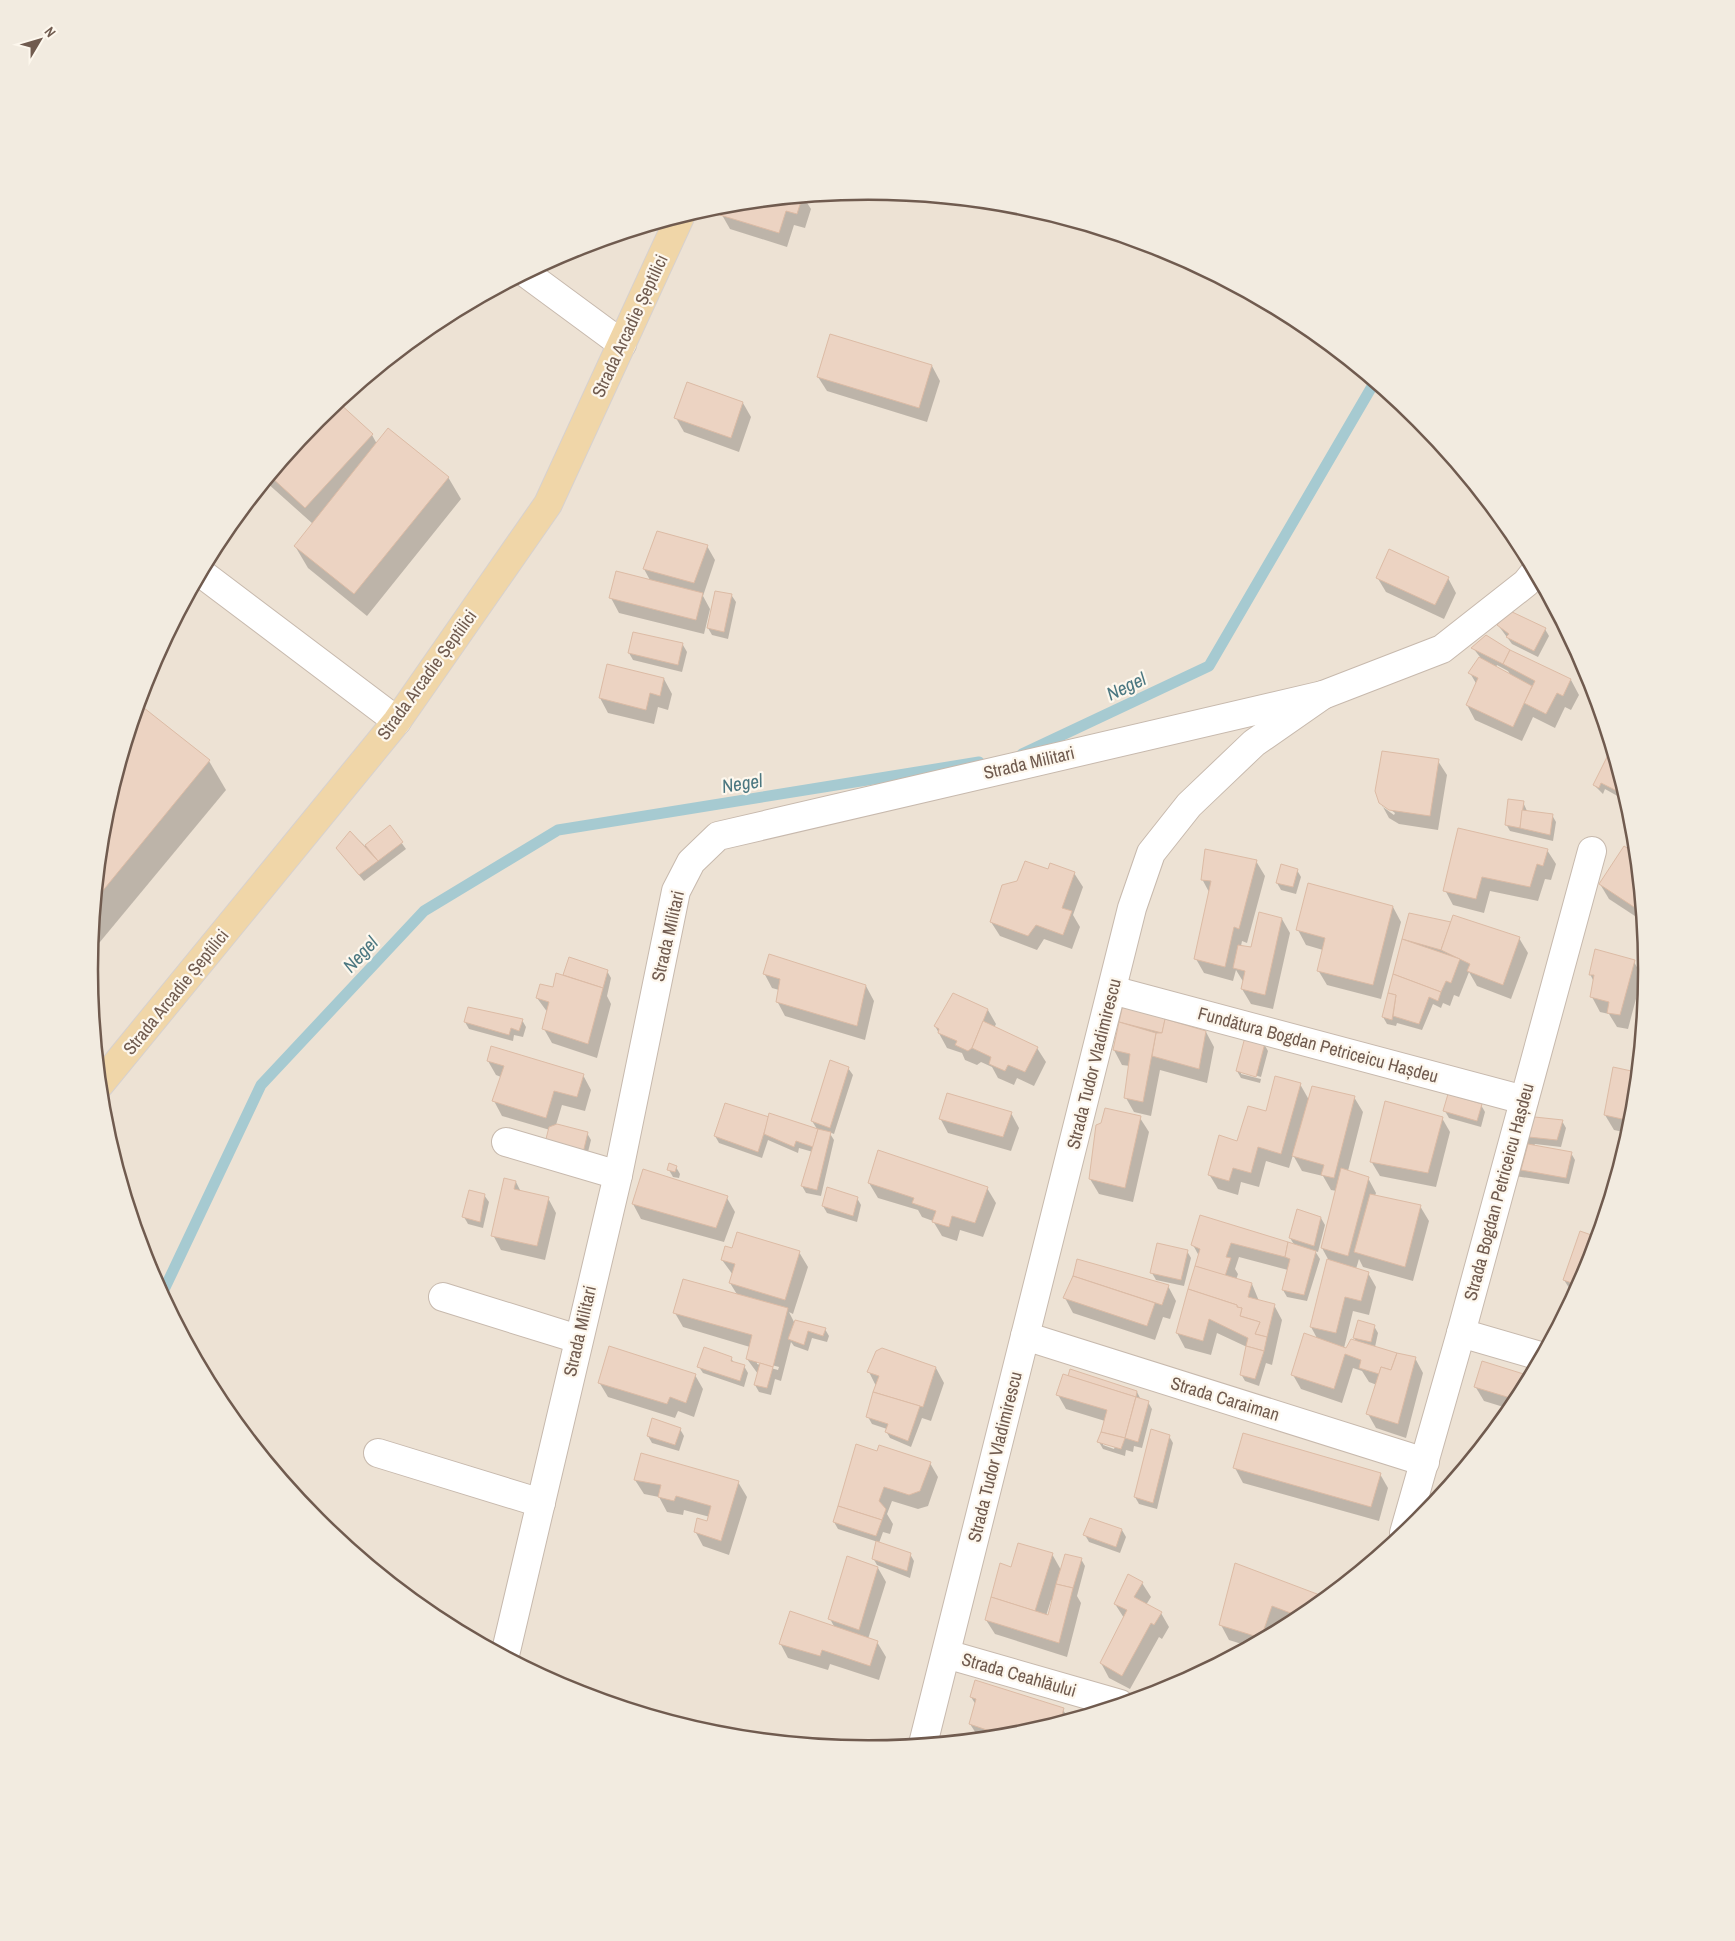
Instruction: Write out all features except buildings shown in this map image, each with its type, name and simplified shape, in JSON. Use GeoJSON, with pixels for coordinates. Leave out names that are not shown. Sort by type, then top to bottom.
{"type":"FeatureCollection","features":[{"type":"Feature","properties":{"kind":"main road","name":"Strada Arcadie Șeptilici"},"geometry":{"type":"LineString","coordinates":[[105,1078],[397,721],[548,504],[676,225]]}},
{"type":"Feature","properties":{"kind":"street"},"geometry":{"type":"LineString","coordinates":[[532,278],[622,344]]}},
{"type":"Feature","properties":{"kind":"street"},"geometry":{"type":"LineString","coordinates":[[206,576],[397,721]]}},
{"type":"Feature","properties":{"kind":"street","name":"Strada Tudor Vladimirescu"},"geometry":{"type":"LineString","coordinates":[[924,1738],[1132,908],[1151,853],[1189,805],[1254,743],[1324,695],[1442,649],[1530,579]]}},
{"type":"Feature","properties":{"kind":"street","name":"Strada Militari"},"geometry":{"type":"LineString","coordinates":[[505,1649],[618,1175],[676,890],[691,862],[718,836],[1324,695]]}},
{"type":"Feature","properties":{"kind":"street","name":"Strada Bogdan Petriceicu Hașdeu"},"geometry":{"type":"LineString","coordinates":[[1408,1518],[1461,1333],[1592,851]]}},
{"type":"Feature","properties":{"kind":"street","name":"Fundătura Bogdan Petriceicu Hașdeu"},"geometry":{"type":"LineString","coordinates":[[1112,990],[1524,1100]]}},
{"type":"Feature","properties":{"kind":"street"},"geometry":{"type":"LineString","coordinates":[[506,1142],[618,1175]]}},
{"type":"Feature","properties":{"kind":"street"},"geometry":{"type":"LineString","coordinates":[[443,1297],[578,1339]]}},
{"type":"Feature","properties":{"kind":"street"},"geometry":{"type":"LineString","coordinates":[[1461,1333],[1535,1354]]}},
{"type":"Feature","properties":{"kind":"street","name":"Strada Caraiman"},"geometry":{"type":"LineString","coordinates":[[1025,1336],[1425,1462]]}},
{"type":"Feature","properties":{"kind":"street"},"geometry":{"type":"LineString","coordinates":[[378,1453],[541,1503]]}},
{"type":"Feature","properties":{"kind":"street","name":"Strada Ceahlăului"},"geometry":{"type":"LineString","coordinates":[[946,1654],[1111,1701]]}},
{"type":"Feature","properties":{"kind":"shaded area"},"geometry":{"type":"Polygon","coordinates":[[[868,200],[968,207],[1018,215],[1115,241],[1162,259],[1208,280],[1252,304],[1295,330],[1375,392],[1412,426],[1478,502],[1508,543],[1558,630],[1579,676],[1597,723],[1611,771],[1623,820],[1636,920],[1638,971],[1631,1071],[1623,1121],[1597,1218],[1579,1265],[1558,1311],[1534,1356],[1508,1398],[1446,1478],[1412,1515],[1336,1581],[1295,1611],[1208,1661],[1162,1682],[1115,1700],[1067,1714],[1018,1726],[918,1739],[817,1739],[767,1734],[717,1726],[620,1700],[573,1682],[527,1661],[482,1637],[440,1611],[360,1549],[323,1515],[257,1439],[227,1398],[201,1356],[177,1311],[156,1265],[138,1218],[124,1170],[112,1121],[99,1021],[99,920],[104,870],[112,820],[138,723],[156,676],[177,630],[201,585],[227,543],[289,463],[323,426],[399,360],[440,330],[527,280],[573,259],[620,241],[668,227],[717,215],[817,202],[868,200]]]}},
{"type":"Feature","properties":{"kind":"waterway","name":"Negel"},"geometry":{"type":"LineString","coordinates":[[1022,754],[1209,666],[1371,389]]}},
{"type":"Feature","properties":{"kind":"waterway","name":"Negel"},"geometry":{"type":"LineString","coordinates":[[166,1286],[261,1085],[424,911],[558,830],[979,762]]}}]}
